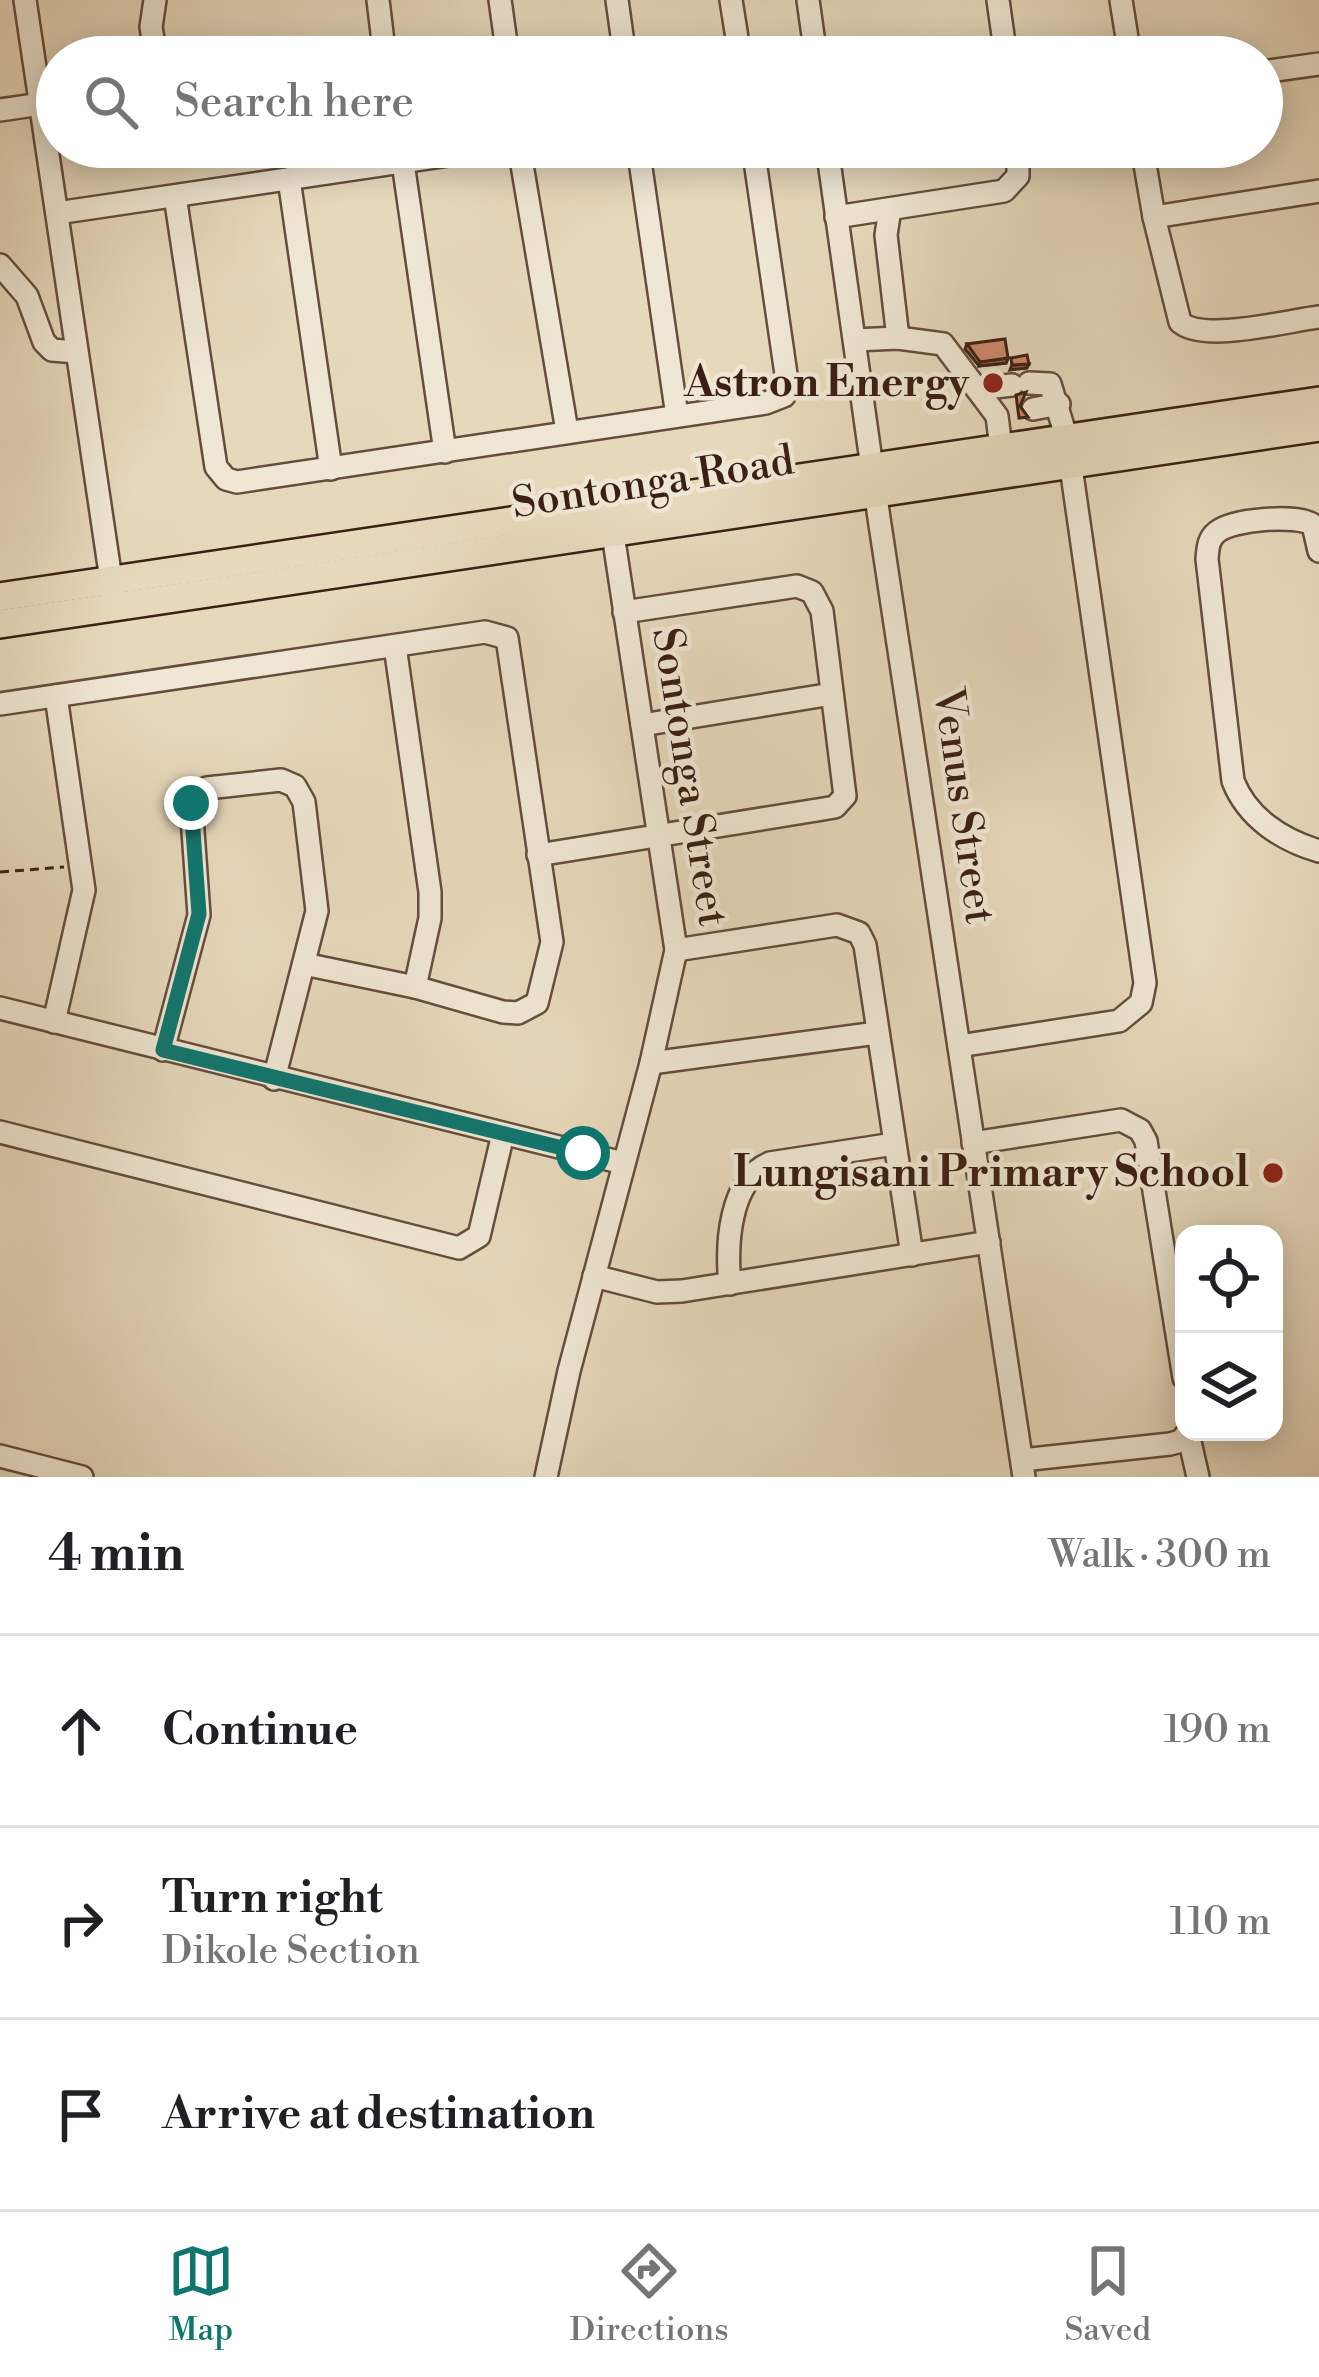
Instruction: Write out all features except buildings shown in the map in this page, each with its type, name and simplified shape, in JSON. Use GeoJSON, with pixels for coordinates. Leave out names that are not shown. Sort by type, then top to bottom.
{"type":"FeatureCollection","features":[{"type":"Feature","properties":{"kind":"main road","name":"Sontonga Road"},"geometry":{"type":"LineString","coordinates":[[873,478],[1001,448],[1068,451],[1319,401]]}},
{"type":"Feature","properties":{"kind":"main road","name":"Sontonga Road"},"geometry":{"type":"LineString","coordinates":[[0,623],[113,595],[873,478],[1068,451],[1319,427]]}},
{"type":"Feature","properties":{"kind":"main road","name":"Sontonga Road"},"geometry":{"type":"LineString","coordinates":[[0,597],[113,595]]}},
{"type":"Feature","properties":{"kind":"street"},"geometry":{"type":"LineString","coordinates":[[25,0],[36,72]]}},
{"type":"Feature","properties":{"kind":"street"},"geometry":{"type":"LineString","coordinates":[[152,36],[155,0]]}},
{"type":"Feature","properties":{"kind":"street"},"geometry":{"type":"LineString","coordinates":[[378,0],[382,36]]}},
{"type":"Feature","properties":{"kind":"street"},"geometry":{"type":"LineString","coordinates":[[500,0],[505,36]]}},
{"type":"Feature","properties":{"kind":"street"},"geometry":{"type":"LineString","coordinates":[[616,0],[622,36]]}},
{"type":"Feature","properties":{"kind":"street"},"geometry":{"type":"LineString","coordinates":[[731,0],[737,36]]}},
{"type":"Feature","properties":{"kind":"street"},"geometry":{"type":"LineString","coordinates":[[808,0],[813,36]]}},
{"type":"Feature","properties":{"kind":"street"},"geometry":{"type":"LineString","coordinates":[[998,0],[1003,36]]}},
{"type":"Feature","properties":{"kind":"street"},"geometry":{"type":"LineString","coordinates":[[1121,0],[1127,36]]}},
{"type":"Feature","properties":{"kind":"street"},"geometry":{"type":"LineString","coordinates":[[1283,69],[1319,64]]}},
{"type":"Feature","properties":{"kind":"street"},"geometry":{"type":"LineString","coordinates":[[0,110],[36,105]]}},
{"type":"Feature","properties":{"kind":"street"},"geometry":{"type":"LineString","coordinates":[[50,168],[113,595]]}},
{"type":"Feature","properties":{"kind":"street"},"geometry":{"type":"LineString","coordinates":[[57,213],[336,168]]}},
{"type":"Feature","properties":{"kind":"street"},"geometry":{"type":"LineString","coordinates":[[404,168],[445,452]]}},
{"type":"Feature","properties":{"kind":"street"},"geometry":{"type":"LineString","coordinates":[[523,168],[567,430]]}},
{"type":"Feature","properties":{"kind":"street"},"geometry":{"type":"LineString","coordinates":[[641,168],[677,416]]}},
{"type":"Feature","properties":{"kind":"street"},"geometry":{"type":"LineString","coordinates":[[175,196],[219,472],[237,482],[766,403],[784,396],[756,168]]}},
{"type":"Feature","properties":{"kind":"street","name":"Venus Street"},"geometry":{"type":"LineString","coordinates":[[830,168],[1023,1468]]}},
{"type":"Feature","properties":{"kind":"street"},"geometry":{"type":"LineString","coordinates":[[836,217],[1004,191],[1018,176],[1018,168]]}},
{"type":"Feature","properties":{"kind":"street"},"geometry":{"type":"LineString","coordinates":[[1146,168],[1174,311],[1187,329],[1206,332],[1319,316]]}},
{"type":"Feature","properties":{"kind":"street"},"geometry":{"type":"LineString","coordinates":[[289,178],[331,470]]}},
{"type":"Feature","properties":{"kind":"street"},"geometry":{"type":"LineString","coordinates":[[1154,217],[1319,191]]}},
{"type":"Feature","properties":{"kind":"street"},"geometry":{"type":"LineString","coordinates":[[890,209],[886,235],[898,338]]}},
{"type":"Feature","properties":{"kind":"street"},"geometry":{"type":"LineString","coordinates":[[0,265],[27,296],[44,342],[52,350],[76,352]]}},
{"type":"Feature","properties":{"kind":"street"},"geometry":{"type":"LineString","coordinates":[[855,340],[898,338],[943,344],[976,389],[1015,412],[1059,404]]}},
{"type":"Feature","properties":{"kind":"street"},"geometry":{"type":"LineString","coordinates":[[959,1046],[1119,1021],[1141,1004],[1145,983],[1059,404],[1047,382],[976,389]]}},
{"type":"Feature","properties":{"kind":"street"},"geometry":{"type":"LineString","coordinates":[[1001,448],[1015,412]]}},
{"type":"Feature","properties":{"kind":"street"},"geometry":{"type":"LineString","coordinates":[[1319,551],[1313,525],[1289,517],[1225,527],[1214,533],[1207,559],[1232,781],[1241,803],[1257,819],[1319,851]]}},
{"type":"Feature","properties":{"kind":"street","name":"Sontonga Street"},"geometry":{"type":"LineString","coordinates":[[546,1477],[676,950],[610,519]]}},
{"type":"Feature","properties":{"kind":"street"},"geometry":{"type":"LineString","coordinates":[[538,855],[823,809],[842,802],[846,786],[819,600],[805,587],[624,612]]}},
{"type":"Feature","properties":{"kind":"street"},"geometry":{"type":"LineString","coordinates":[[0,704],[485,632],[507,638],[552,942],[537,1003],[518,1013],[503,1012],[415,987],[304,964]]}},
{"type":"Feature","properties":{"kind":"street"},"geometry":{"type":"LineString","coordinates":[[395,646],[430,892],[430,918],[415,987]]}},
{"type":"Feature","properties":{"kind":"street"},"geometry":{"type":"LineString","coordinates":[[642,725],[832,694]]}},
{"type":"Feature","properties":{"kind":"street"},"geometry":{"type":"LineString","coordinates":[[54,1022],[83,901],[82,865],[56,696]]}},
{"type":"Feature","properties":{"kind":"street"},"geometry":{"type":"LineString","coordinates":[[163,1050],[201,897],[190,812],[199,792],[281,780],[300,792],[318,903],[274,1079]]}},
{"type":"Feature","properties":{"kind":"street"},"geometry":{"type":"LineString","coordinates":[[676,950],[838,925],[850,926],[865,945],[912,1255]]}},
{"type":"Feature","properties":{"kind":"street"},"geometry":{"type":"LineString","coordinates":[[0,1008],[623,1163]]}},
{"type":"Feature","properties":{"kind":"street"},"geometry":{"type":"LineString","coordinates":[[651,1063],[877,1033]]}},
{"type":"Feature","properties":{"kind":"street"},"geometry":{"type":"LineString","coordinates":[[973,1143],[1121,1120],[1140,1130],[1147,1141],[1177,1333]]}},
{"type":"Feature","properties":{"kind":"street"},"geometry":{"type":"LineString","coordinates":[[0,1132],[459,1248],[478,1237],[503,1134]]}},
{"type":"Feature","properties":{"kind":"street"},"geometry":{"type":"LineString","coordinates":[[730,1284],[730,1238],[742,1190],[755,1168],[894,1144]]}},
{"type":"Feature","properties":{"kind":"street"},"geometry":{"type":"LineString","coordinates":[[593,1276],[657,1292],[989,1242]]}},
{"type":"Feature","properties":{"kind":"street"},"geometry":{"type":"LineString","coordinates":[[1023,1468],[1181,1441]]}},
{"type":"Feature","properties":{"kind":"street"},"geometry":{"type":"LineString","coordinates":[[1190,1441],[1198,1477]]}},
{"type":"Feature","properties":{"kind":"street"},"geometry":{"type":"LineString","coordinates":[[0,1456],[82,1477]]}},
{"type":"Feature","properties":{"kind":"path"},"geometry":{"type":"LineString","coordinates":[[0,872],[82,865]]}},
{"type":"Feature","properties":{"kind":"place","name":"Astron Energy"},"geometry":{"type":"Point","coordinates":[993,383]}},
{"type":"Feature","properties":{"kind":"place","name":"Lungisani Primary School"},"geometry":{"type":"Point","coordinates":[1273,1173]}},
{"type":"Feature","properties":{"kind":"route"},"geometry":{"type":"LineString","coordinates":[[191,803],[201,897],[163,1050],[583,1153]]}}]}
